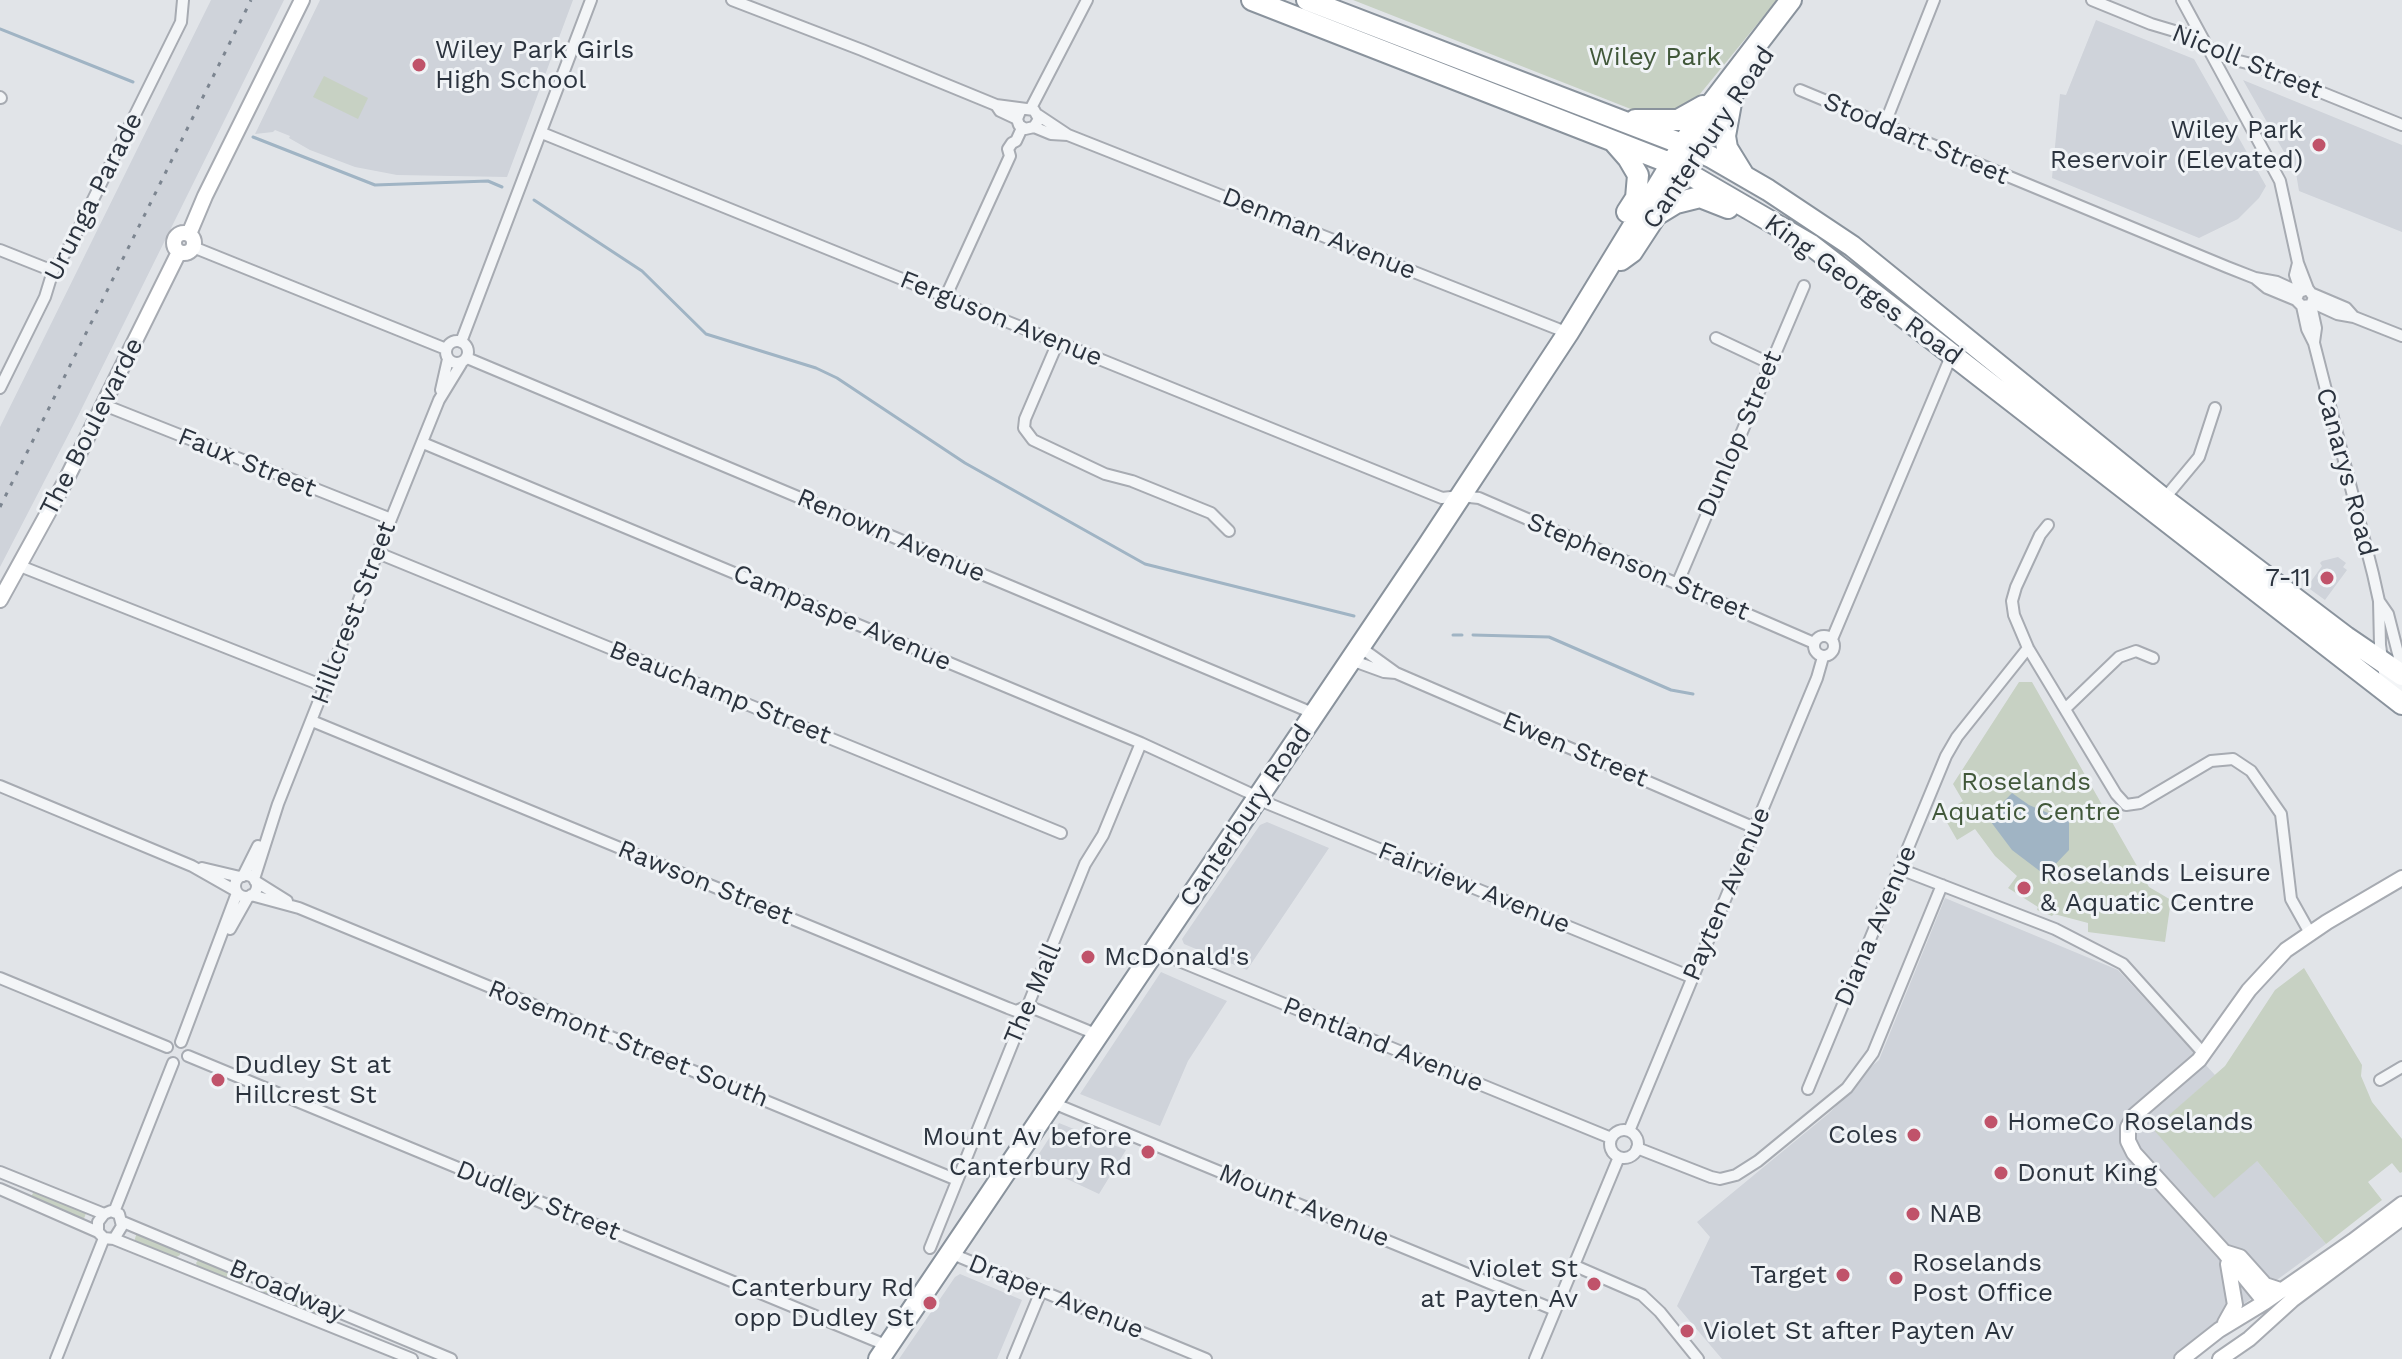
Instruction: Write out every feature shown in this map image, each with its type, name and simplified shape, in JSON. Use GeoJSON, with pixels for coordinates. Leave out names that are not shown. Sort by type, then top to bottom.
{"type":"FeatureCollection","features":[{"type":"Feature","properties":{"kind":"highway","name":"King Georges Road"},"geometry":{"type":"LineString","coordinates":[[1252,0],[1677,167],[1777,225],[1833,261],[2402,704]]}},
{"type":"Feature","properties":{"kind":"highway","name":"King Georges Road"},"geometry":{"type":"LineString","coordinates":[[1307,0],[1689,147],[1745,177],[1852,246],[2164,499],[2346,637],[2402,672]]}},
{"type":"Feature","properties":{"kind":"highway","name":"Canterbury Road"},"geometry":{"type":"LineString","coordinates":[[884,1352],[1568,333],[1677,167],[1710,102],[1791,0]]}},
{"type":"Feature","properties":{"kind":"highway","name":"Canterbury Road"},"geometry":{"type":"LineString","coordinates":[[1689,147],[1804,0]]}},
{"type":"Feature","properties":{"kind":"highway"},"geometry":{"type":"LineString","coordinates":[[1731,96],[1725,136],[1727,148],[1745,177]]}},
{"type":"Feature","properties":{"kind":"highway"},"geometry":{"type":"LineString","coordinates":[[1620,120],[1678,120],[1710,102]]}},
{"type":"Feature","properties":{"kind":"highway"},"geometry":{"type":"LineString","coordinates":[[1608,269],[1625,217],[1638,190],[1638,175],[1628,158],[1611,140]]}},
{"type":"Feature","properties":{"kind":"highway","name":"Canterbury Road"},"geometry":{"type":"LineString","coordinates":[[1608,269],[1632,252],[1656,216],[1677,167]]}},
{"type":"Feature","properties":{"kind":"highway"},"geometry":{"type":"LineString","coordinates":[[1656,216],[1676,203],[1700,197],[1777,225]]}},
{"type":"Feature","properties":{"kind":"street","name":"The Boulevarde"},"geometry":{"type":"LineString","coordinates":[[0,600],[187,244],[205,196],[302,0]]}},
{"type":"Feature","properties":{"kind":"street"},"geometry":{"type":"LineString","coordinates":[[461,342],[591,0]]}},
{"type":"Feature","properties":{"kind":"street","name":"Denman Avenue"},"geometry":{"type":"LineString","coordinates":[[732,0],[1568,333]]}},
{"type":"Feature","properties":{"kind":"street"},"geometry":{"type":"LineString","coordinates":[[946,296],[1010,156],[1008,149],[1016,141],[1087,0]]}},
{"type":"Feature","properties":{"kind":"street"},"geometry":{"type":"LineString","coordinates":[[1884,126],[1934,0]]}},
{"type":"Feature","properties":{"kind":"street","name":"Nicoll Street"},"geometry":{"type":"LineString","coordinates":[[2092,0],[2188,35],[2223,57],[2251,64],[2402,125]]}},
{"type":"Feature","properties":{"kind":"street","name":"Canarys Road"},"geometry":{"type":"LineString","coordinates":[[2182,0],[2280,181],[2298,263],[2295,275],[2315,322],[2314,343]]}},
{"type":"Feature","properties":{"kind":"street","name":"Urunga Parade"},"geometry":{"type":"LineString","coordinates":[[0,388],[45,297],[53,271],[71,244],[174,36],[183,17],[183,2]]}},
{"type":"Feature","properties":{"kind":"street","name":"Stoddart Street"},"geometry":{"type":"LineString","coordinates":[[1800,90],[2255,278],[2277,282],[2337,314],[2354,317],[2402,336]]}},
{"type":"Feature","properties":{"kind":"street","name":"Denman Avenue"},"geometry":{"type":"LineString","coordinates":[[1026,116],[1034,127],[1051,134],[1068,135]]}},
{"type":"Feature","properties":{"kind":"street","name":"Ferguson Avenue"},"geometry":{"type":"LineString","coordinates":[[542,133],[1442,498],[1460,496]]}},
{"type":"Feature","properties":{"kind":"street"},"geometry":{"type":"LineString","coordinates":[[187,244],[447,354],[453,363],[464,361],[467,347],[454,341],[447,354]]}},
{"type":"Feature","properties":{"kind":"street"},"geometry":{"type":"LineString","coordinates":[[0,250],[53,271]]}},
{"type":"Feature","properties":{"kind":"street"},"geometry":{"type":"LineString","coordinates":[[2277,282],[2289,277],[2298,263]]}},
{"type":"Feature","properties":{"kind":"street","name":"Stoddart Street"},"geometry":{"type":"LineString","coordinates":[[2255,278],[2267,288],[2346,308],[2354,317]]}},
{"type":"Feature","properties":{"kind":"street","name":"Dunlop Street"},"geometry":{"type":"LineString","coordinates":[[1678,582],[1804,286]]}},
{"type":"Feature","properties":{"kind":"street","name":"Canarys Road"},"geometry":{"type":"LineString","coordinates":[[2305,297],[2307,329],[2314,343],[2379,601],[2378,617],[2386,678],[2402,691]]}},
{"type":"Feature","properties":{"kind":"street","name":"Stoddart Street"},"geometry":{"type":"LineString","coordinates":[[2315,322],[2337,314]]}},
{"type":"Feature","properties":{"kind":"street"},"geometry":{"type":"LineString","coordinates":[[1716,338],[1769,363]]}},
{"type":"Feature","properties":{"kind":"street"},"geometry":{"type":"LineString","coordinates":[[1058,342],[1025,419],[1027,434],[1033,440],[1105,474],[1132,481],[1211,513],[1229,531]]}},
{"type":"Feature","properties":{"kind":"street","name":"Hillcrest Street"},"geometry":{"type":"LineString","coordinates":[[248,878],[423,443],[439,400],[447,354]]}},
{"type":"Feature","properties":{"kind":"street"},"geometry":{"type":"LineString","coordinates":[[1832,639],[1822,636],[1814,643],[1816,653],[1823,657],[1834,650],[1832,639],[1952,354]]}},
{"type":"Feature","properties":{"kind":"street","name":"Hillcrest Street"},"geometry":{"type":"LineString","coordinates":[[439,400],[464,361]]}},
{"type":"Feature","properties":{"kind":"street","name":"Renown Avenue"},"geometry":{"type":"LineString","coordinates":[[464,361],[1315,714]]}},
{"type":"Feature","properties":{"kind":"street","name":"Faux Street"},"geometry":{"type":"LineString","coordinates":[[104,405],[391,519]]}},
{"type":"Feature","properties":{"kind":"street"},"geometry":{"type":"LineString","coordinates":[[2164,499],[2199,457],[2215,408]]}},
{"type":"Feature","properties":{"kind":"street","name":"Campaspe Avenue"},"geometry":{"type":"LineString","coordinates":[[423,443],[1141,743],[1258,798]]}},
{"type":"Feature","properties":{"kind":"street","name":"Stephenson Street"},"geometry":{"type":"LineString","coordinates":[[1460,496],[1479,498],[1814,643]]}},
{"type":"Feature","properties":{"kind":"street"},"geometry":{"type":"LineString","coordinates":[[2048,525],[2040,535],[2016,587],[2012,601],[2014,615],[2028,648],[2116,794],[2126,805],[2140,803],[2211,761],[2233,759],[2251,771],[2281,814],[2291,899],[2310,933]]}},
{"type":"Feature","properties":{"kind":"street","name":"Beauchamp Street"},"geometry":{"type":"LineString","coordinates":[[378,553],[1061,833]]}},
{"type":"Feature","properties":{"kind":"street"},"geometry":{"type":"LineString","coordinates":[[20,566],[326,687]]}},
{"type":"Feature","properties":{"kind":"street","name":"Canarys Road"},"geometry":{"type":"LineString","coordinates":[[2379,601],[2388,614],[2402,672]]}},
{"type":"Feature","properties":{"kind":"street"},"geometry":{"type":"LineString","coordinates":[[2346,637],[2363,638],[2375,628],[2378,617]]}},
{"type":"Feature","properties":{"kind":"street","name":"Diana Avenue"},"geometry":{"type":"LineString","coordinates":[[1808,1089],[1946,756],[1957,737],[2028,648]]}},
{"type":"Feature","properties":{"kind":"street"},"geometry":{"type":"LineString","coordinates":[[2066,708],[2119,657],[2136,651],[2153,658]]}},
{"type":"Feature","properties":{"kind":"street","name":"Ewen Street"},"geometry":{"type":"LineString","coordinates":[[1356,653],[1384,672],[1396,673],[1755,828]]}},
{"type":"Feature","properties":{"kind":"street","name":"Payten Avenue"},"geometry":{"type":"LineString","coordinates":[[1629,1131],[1817,678],[1823,657]]}},
{"type":"Feature","properties":{"kind":"street","name":"Rawson Street"},"geometry":{"type":"LineString","coordinates":[[312,721],[1008,1008],[1016,1011],[1028,1006],[1098,1035]]}},
{"type":"Feature","properties":{"kind":"street","name":"The Mall"},"geometry":{"type":"LineString","coordinates":[[930,1248],[1085,864],[1103,835],[1141,743]]}},
{"type":"Feature","properties":{"kind":"street","name":"Rosemont Street South"},"geometry":{"type":"LineString","coordinates":[[0,786],[192,866],[243,894],[299,908]]}},
{"type":"Feature","properties":{"kind":"street","name":"Fairview Avenue"},"geometry":{"type":"LineString","coordinates":[[1258,798],[1691,977]]}},
{"type":"Feature","properties":{"kind":"street","name":"Rosemont Street South"},"geometry":{"type":"LineString","coordinates":[[192,866],[248,878],[299,908],[957,1180]]}},
{"type":"Feature","properties":{"kind":"street"},"geometry":{"type":"LineString","coordinates":[[1900,869],[2055,929],[2123,964],[2204,1054]]}},
{"type":"Feature","properties":{"kind":"street"},"geometry":{"type":"LineString","coordinates":[[181,1042],[243,894],[256,888],[248,878],[235,883],[243,894]]}},
{"type":"Feature","properties":{"kind":"street"},"geometry":{"type":"LineString","coordinates":[[2265,1302],[2134,1153],[2127,1136],[2128,1127],[2135,1115],[2204,1054],[2268,968],[2310,933],[2402,878]]}},
{"type":"Feature","properties":{"kind":"street"},"geometry":{"type":"LineString","coordinates":[[1637,1148],[1720,1179],[1736,1175],[1815,1116],[1847,1088],[1873,1053],[1942,885]]}},
{"type":"Feature","properties":{"kind":"street","name":"Pentland Avenue"},"geometry":{"type":"LineString","coordinates":[[1155,951],[1611,1138]]}},
{"type":"Feature","properties":{"kind":"street"},"geometry":{"type":"LineString","coordinates":[[0,978],[167,1047]]}},
{"type":"Feature","properties":{"kind":"street"},"geometry":{"type":"LineString","coordinates":[[173,1042],[181,1042],[188,1047],[188,1056],[184,1062],[173,1063],[166,1055],[167,1047],[173,1042]]}},
{"type":"Feature","properties":{"kind":"street","name":"Dudley Street"},"geometry":{"type":"LineString","coordinates":[[188,1056],[884,1352]]}},
{"type":"Feature","properties":{"kind":"street"},"geometry":{"type":"LineString","coordinates":[[56,1359],[105,1236],[98,1222],[109,1213],[173,1063]]}},
{"type":"Feature","properties":{"kind":"street"},"geometry":{"type":"LineString","coordinates":[[2380,1080],[2402,1067]]}},
{"type":"Feature","properties":{"kind":"street","name":"Mount Avenue"},"geometry":{"type":"LineString","coordinates":[[1053,1103],[1555,1310]]}},
{"type":"Feature","properties":{"kind":"street"},"geometry":{"type":"LineString","coordinates":[[1620,1130],[1629,1131],[1637,1140],[1637,1148],[1628,1157],[1619,1157],[1612,1151],[1611,1138],[1620,1130]]}},
{"type":"Feature","properties":{"kind":"street"},"geometry":{"type":"LineString","coordinates":[[1535,1359],[1619,1157]]}},
{"type":"Feature","properties":{"kind":"street"},"geometry":{"type":"LineString","coordinates":[[0,1172],[109,1213],[123,1222],[120,1231],[105,1236]]}},
{"type":"Feature","properties":{"kind":"street","name":"Broadway"},"geometry":{"type":"LineString","coordinates":[[0,1189],[105,1236],[412,1359]]}},
{"type":"Feature","properties":{"kind":"street"},"geometry":{"type":"LineString","coordinates":[[2225,1355],[2249,1339],[2286,1295],[2402,1204]]}},
{"type":"Feature","properties":{"kind":"street"},"geometry":{"type":"LineString","coordinates":[[2182,1359],[2219,1330],[2265,1302],[2286,1295],[2402,1218]]}},
{"type":"Feature","properties":{"kind":"street","name":"Broadway"},"geometry":{"type":"LineString","coordinates":[[123,1222],[451,1359]]}},
{"type":"Feature","properties":{"kind":"street"},"geometry":{"type":"LineString","coordinates":[[2224,1252],[2240,1257],[2265,1285],[2286,1295]]}},
{"type":"Feature","properties":{"kind":"street"},"geometry":{"type":"LineString","coordinates":[[2219,1330],[2235,1305],[2232,1272],[2224,1252]]}},
{"type":"Feature","properties":{"kind":"street","name":"Draper Avenue"},"geometry":{"type":"LineString","coordinates":[[950,1253],[1206,1359]]}},
{"type":"Feature","properties":{"kind":"street"},"geometry":{"type":"LineString","coordinates":[[1573,1265],[1642,1295],[1698,1359]]}},
{"type":"Feature","properties":{"kind":"street"},"geometry":{"type":"LineString","coordinates":[[2225,1355],[2263,1315],[2265,1285]]}},
{"type":"Feature","properties":{"kind":"street"},"geometry":{"type":"LineString","coordinates":[[1013,1359],[1041,1291]]}},
{"type":"Feature","properties":{"kind":"shaded area"},"geometry":{"type":"Polygon","coordinates":[[[211,0],[284,0],[0,567],[0,427],[211,0]]]}},
{"type":"Feature","properties":{"kind":"shaded area","name":"Wiley Park Girls High School"},"geometry":{"type":"Polygon","coordinates":[[[320,0],[573,0],[507,177],[397,175],[355,167],[310,150],[275,130],[255,134],[320,0]]]}},
{"type":"Feature","properties":{"kind":"shaded area"},"geometry":{"type":"Polygon","coordinates":[[[2096,20],[2194,59],[2266,186],[2259,198],[2238,219],[2199,238],[2052,178],[2060,94],[2066,95],[2096,20]]]}},
{"type":"Feature","properties":{"kind":"shaded area"},"geometry":{"type":"Polygon","coordinates":[[[2243,80],[2402,145],[2402,232],[2299,191],[2296,173],[2243,80]]]}},
{"type":"Feature","properties":{"kind":"shaded area","name":"7-11"},"geometry":{"type":"Polygon","coordinates":[[[2338,557],[2346,563],[2343,567],[2347,570],[2325,600],[2307,587],[2322,566],[2322,561],[2338,557]]]}},
{"type":"Feature","properties":{"kind":"shaded area"},"geometry":{"type":"Polygon","coordinates":[[[1267,822],[1329,848],[1247,970],[1184,944],[1182,939],[1260,825],[1267,822]]]}},
{"type":"Feature","properties":{"kind":"shaded area","name":"HomeCo Roselands"},"geometry":{"type":"Polygon","coordinates":[[[1945,898],[2118,970],[2215,1075],[2154,1129],[2257,1161],[2326,1244],[2222,1320],[2175,1359],[1722,1359],[1677,1306],[1710,1237],[1697,1222],[1828,1114],[1851,1092],[1849,1086],[1879,1060],[1945,898]]]}},
{"type":"Feature","properties":{"kind":"shaded area"},"geometry":{"type":"Polygon","coordinates":[[[1161,972],[1227,1001],[1188,1061],[1160,1126],[1080,1094],[1161,972]]]}},
{"type":"Feature","properties":{"kind":"shaded area"},"geometry":{"type":"Polygon","coordinates":[[[1059,1123],[1126,1150],[1099,1194],[1033,1163],[1059,1123]]]}},
{"type":"Feature","properties":{"kind":"shaded area"},"geometry":{"type":"Polygon","coordinates":[[[960,1274],[1022,1300],[997,1359],[899,1359],[955,1277],[960,1274]]]}},
{"type":"Feature","properties":{"kind":"green space","name":"Wiley Park"},"geometry":{"type":"Polygon","coordinates":[[[1353,0],[1777,0],[1691,105],[1664,116],[1641,113],[1353,0]]]}},
{"type":"Feature","properties":{"kind":"green space"},"geometry":{"type":"Polygon","coordinates":[[[324,76],[368,98],[358,119],[313,97],[324,76]]]}},
{"type":"Feature","properties":{"kind":"green space","name":"Roselands Aquatic Centre"},"geometry":{"type":"Polygon","coordinates":[[[2019,682],[2032,682],[2149,887],[2171,900],[2165,942],[2088,932],[2088,923],[2037,910],[2038,907],[2008,888],[2017,876],[1995,856],[1975,829],[1957,840],[1945,819],[1960,808],[1958,804],[1963,801],[1953,784],[2019,682]]]}},
{"type":"Feature","properties":{"kind":"green space"},"geometry":{"type":"Polygon","coordinates":[[[2304,968],[2362,1065],[2361,1076],[2372,1102],[2402,1139],[2402,1172],[2392,1163],[2368,1182],[2382,1200],[2326,1244],[2257,1161],[2214,1198],[2153,1129],[2225,1066],[2275,990],[2304,968]]]}},
{"type":"Feature","properties":{"kind":"green space"},"geometry":{"type":"Polygon","coordinates":[[[34,1191],[87,1211],[83,1221],[31,1197],[34,1191]]]}},
{"type":"Feature","properties":{"kind":"green space"},"geometry":{"type":"Polygon","coordinates":[[[137,1232],[180,1251],[180,1255],[175,1258],[134,1242],[137,1232]]]}},
{"type":"Feature","properties":{"kind":"green space"},"geometry":{"type":"Polygon","coordinates":[[[199,1259],[246,1278],[248,1283],[242,1287],[198,1268],[196,1263],[199,1259]]]}},
{"type":"Feature","properties":{"kind":"green space"},"geometry":{"type":"Polygon","coordinates":[[[269,1287],[322,1309],[323,1315],[320,1318],[263,1294],[263,1288],[269,1287]]]}},
{"type":"Feature","properties":{"kind":"water"},"geometry":{"type":"Polygon","coordinates":[[[2012,793],[2048,813],[2069,815],[2069,850],[2045,875],[2012,850],[1988,818],[2012,793]]]}},
{"type":"Feature","properties":{"kind":"waterway"},"geometry":{"type":"LineString","coordinates":[[0,29],[133,82]]}},
{"type":"Feature","properties":{"kind":"waterway"},"geometry":{"type":"LineString","coordinates":[[253,137],[375,185],[488,181],[502,187]]}},
{"type":"Feature","properties":{"kind":"waterway"},"geometry":{"type":"LineString","coordinates":[[534,200],[642,271],[706,334],[816,368],[837,378],[965,463],[1145,564],[1354,616]]}},
{"type":"Feature","properties":{"kind":"waterway"},"geometry":{"type":"LineString","coordinates":[[1453,635],[1462,635]]}},
{"type":"Feature","properties":{"kind":"waterway"},"geometry":{"type":"LineString","coordinates":[[1473,635],[1549,637],[1671,690],[1693,694]]}},
{"type":"Feature","properties":{"kind":"railway"},"geometry":{"type":"LineString","coordinates":[[0,507],[251,0]]}},
{"type":"Feature","properties":{"kind":"place","name":"Wiley Park Girls High School"},"geometry":{"type":"Point","coordinates":[419,65]}},
{"type":"Feature","properties":{"kind":"place","name":"Wiley Park Reservoir (Elevated)"},"geometry":{"type":"Point","coordinates":[2319,145]}},
{"type":"Feature","properties":{"kind":"place","name":"7-11"},"geometry":{"type":"Point","coordinates":[2327,578]}},
{"type":"Feature","properties":{"kind":"place","name":"Roselands Leisure & Aquatic Centre"},"geometry":{"type":"Point","coordinates":[2024,888]}},
{"type":"Feature","properties":{"kind":"place","name":"McDonald's"},"geometry":{"type":"Point","coordinates":[1088,957]}},
{"type":"Feature","properties":{"kind":"place","name":"Dudley St at Hillcrest St"},"geometry":{"type":"Point","coordinates":[218,1080]}},
{"type":"Feature","properties":{"kind":"place","name":"HomeCo Roselands"},"geometry":{"type":"Point","coordinates":[1991,1122]}},
{"type":"Feature","properties":{"kind":"place","name":"Coles"},"geometry":{"type":"Point","coordinates":[1914,1135]}},
{"type":"Feature","properties":{"kind":"place","name":"Mount Av before Canterbury Rd"},"geometry":{"type":"Point","coordinates":[1148,1152]}},
{"type":"Feature","properties":{"kind":"place","name":"Donut King"},"geometry":{"type":"Point","coordinates":[2001,1173]}},
{"type":"Feature","properties":{"kind":"place","name":"NAB"},"geometry":{"type":"Point","coordinates":[1913,1214]}},
{"type":"Feature","properties":{"kind":"place","name":"Target"},"geometry":{"type":"Point","coordinates":[1843,1275]}},
{"type":"Feature","properties":{"kind":"place","name":"Roselands Post Office"},"geometry":{"type":"Point","coordinates":[1896,1278]}},
{"type":"Feature","properties":{"kind":"place","name":"Violet St at Payten Av"},"geometry":{"type":"Point","coordinates":[1594,1284]}},
{"type":"Feature","properties":{"kind":"place","name":"Canterbury Rd opp Dudley St"},"geometry":{"type":"Point","coordinates":[930,1303]}},
{"type":"Feature","properties":{"kind":"place","name":"Violet St after Payten Av"},"geometry":{"type":"Point","coordinates":[1687,1331]}}]}
